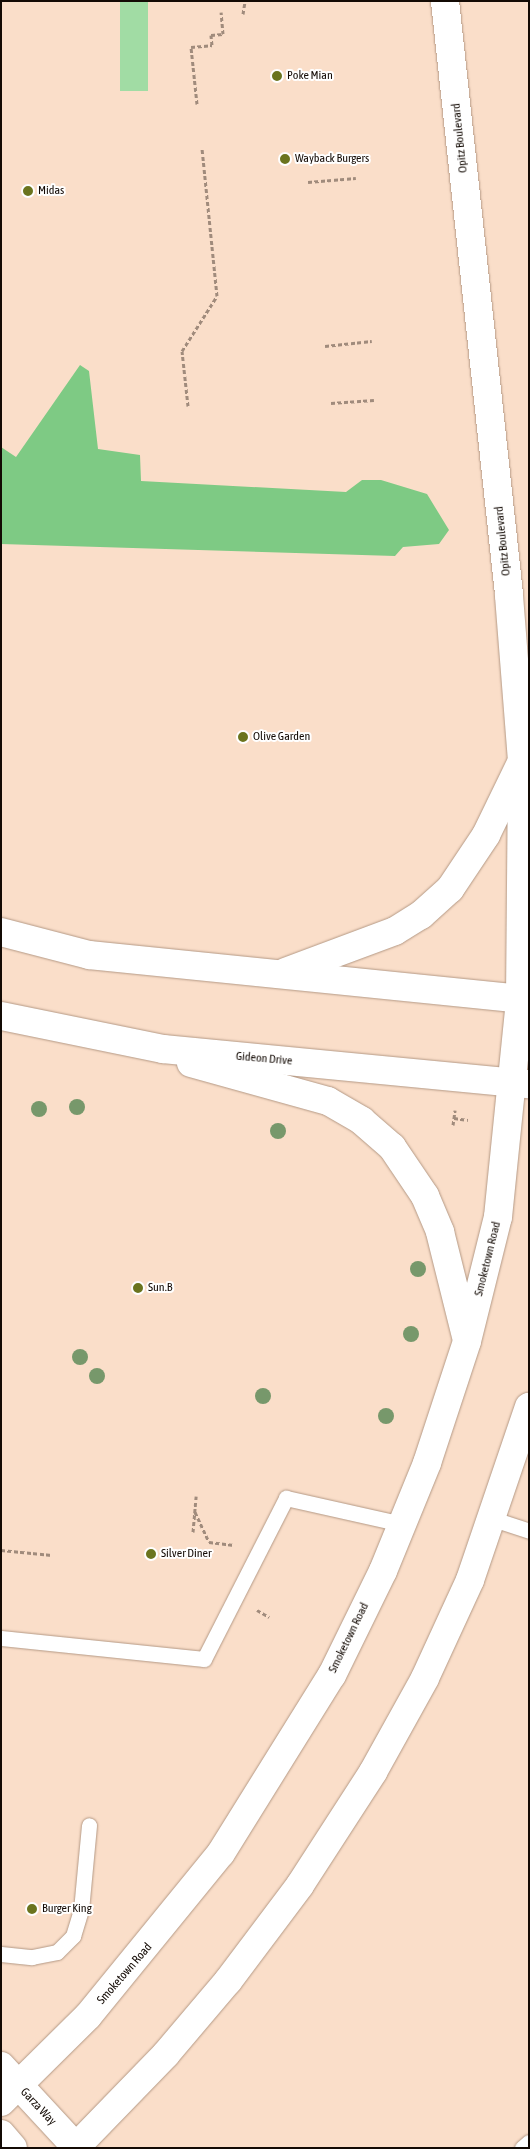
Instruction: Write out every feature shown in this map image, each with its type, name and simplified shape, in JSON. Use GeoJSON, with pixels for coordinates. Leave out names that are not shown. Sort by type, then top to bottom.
{"type":"FeatureCollection","features":[{"type":"Feature","properties":{"kind":"main road","name":"Opitz Boulevard"},"geometry":{"type":"LineString","coordinates":[[445,1],[509,594],[522,761],[525,999],[522,1083]]}},
{"type":"Feature","properties":{"kind":"main road"},"geometry":{"type":"LineString","coordinates":[[279,974],[395,931],[421,915],[450,889],[486,835],[522,761]]}},
{"type":"Feature","properties":{"kind":"main road"},"geometry":{"type":"LineString","coordinates":[[1,932],[89,955],[525,999]]}},
{"type":"Feature","properties":{"kind":"main road","name":"Gideon Drive"},"geometry":{"type":"LineString","coordinates":[[1,1016],[163,1049],[522,1083]]}},
{"type":"Feature","properties":{"kind":"main road"},"geometry":{"type":"LineString","coordinates":[[163,1049],[239,1079],[328,1101],[362,1121],[392,1147],[425,1196],[440,1232],[468,1341]]}},
{"type":"Feature","properties":{"kind":"main road","name":"Smoketown Road"},"geometry":{"type":"LineString","coordinates":[[7,2085],[144,1952],[221,1853],[332,1675],[402,1524],[468,1341],[498,1217],[522,1083]]}},
{"type":"Feature","properties":{"kind":"main road"},"geometry":{"type":"LineString","coordinates":[[76,2148],[173,2046],[300,1885],[373,1772],[425,1678],[493,1519],[529,1407]]}},
{"type":"Feature","properties":{"kind":"main road","name":"Garza Way"},"geometry":{"type":"LineString","coordinates":[[7,2085],[76,2148]]}},
{"type":"Feature","properties":{"kind":"main road"},"geometry":{"type":"LineString","coordinates":[[1,2134],[13,2148]]}},
{"type":"Feature","properties":{"kind":"lane"},"geometry":{"type":"LineString","coordinates":[[1,1638],[204,1659],[286,1498],[402,1524]]}},
{"type":"Feature","properties":{"kind":"lane"},"geometry":{"type":"LineString","coordinates":[[493,1519],[529,1531]]}},
{"type":"Feature","properties":{"kind":"lane"},"geometry":{"type":"LineString","coordinates":[[1,1954],[32,1957],[57,1952],[73,1936],[81,1910],[89,1825]]}},
{"type":"Feature","properties":{"kind":"lane"},"geometry":{"type":"LineString","coordinates":[[522,2148],[529,2142]]}},
{"type":"Feature","properties":{"kind":"path"},"geometry":{"type":"LineString","coordinates":[[244,14],[245,1]]}},
{"type":"Feature","properties":{"kind":"path"},"geometry":{"type":"LineString","coordinates":[[198,104],[191,47],[212,45],[211,35],[223,34],[221,12]]}},
{"type":"Feature","properties":{"kind":"path"},"geometry":{"type":"LineString","coordinates":[[188,406],[182,351],[217,296],[202,148]]}},
{"type":"Feature","properties":{"kind":"path"},"geometry":{"type":"LineString","coordinates":[[308,182],[356,178]]}},
{"type":"Feature","properties":{"kind":"path"},"geometry":{"type":"LineString","coordinates":[[325,346],[372,341]]}},
{"type":"Feature","properties":{"kind":"path"},"geometry":{"type":"LineString","coordinates":[[331,403],[374,400]]}},
{"type":"Feature","properties":{"kind":"path"},"geometry":{"type":"LineString","coordinates":[[453,1125],[455,1110]]}},
{"type":"Feature","properties":{"kind":"path"},"geometry":{"type":"LineString","coordinates":[[454,1118],[468,1120]]}},
{"type":"Feature","properties":{"kind":"path"},"geometry":{"type":"LineString","coordinates":[[193,1532],[196,1496]]}},
{"type":"Feature","properties":{"kind":"path"},"geometry":{"type":"LineString","coordinates":[[195,1512],[209,1542],[235,1545]]}},
{"type":"Feature","properties":{"kind":"path"},"geometry":{"type":"LineString","coordinates":[[1,1550],[52,1555]]}},
{"type":"Feature","properties":{"kind":"green space"},"geometry":{"type":"Polygon","coordinates":[[[120,1],[148,1],[148,91],[120,91],[120,1]]]}},
{"type":"Feature","properties":{"kind":"green space"},"geometry":{"type":"Polygon","coordinates":[[[80,365],[89,371],[98,449],[140,455],[141,481],[346,492],[362,480],[381,480],[427,494],[449,530],[439,544],[403,547],[395,556],[1,544],[1,447],[16,457],[80,365]]]}},
{"type":"Feature","properties":{"kind":"place","name":"Poke Mian"},"geometry":{"type":"Point","coordinates":[277,76]}},
{"type":"Feature","properties":{"kind":"place","name":"Wayback Burgers"},"geometry":{"type":"Point","coordinates":[285,159]}},
{"type":"Feature","properties":{"kind":"place","name":"Midas"},"geometry":{"type":"Point","coordinates":[28,191]}},
{"type":"Feature","properties":{"kind":"place","name":"Olive Garden"},"geometry":{"type":"Point","coordinates":[243,737]}},
{"type":"Feature","properties":{"kind":"place","name":"Sun.B"},"geometry":{"type":"Point","coordinates":[138,1288]}},
{"type":"Feature","properties":{"kind":"place","name":"Silver Diner"},"geometry":{"type":"Point","coordinates":[151,1554]}},
{"type":"Feature","properties":{"kind":"place","name":"Burger King"},"geometry":{"type":"Point","coordinates":[32,1909]}}]}
